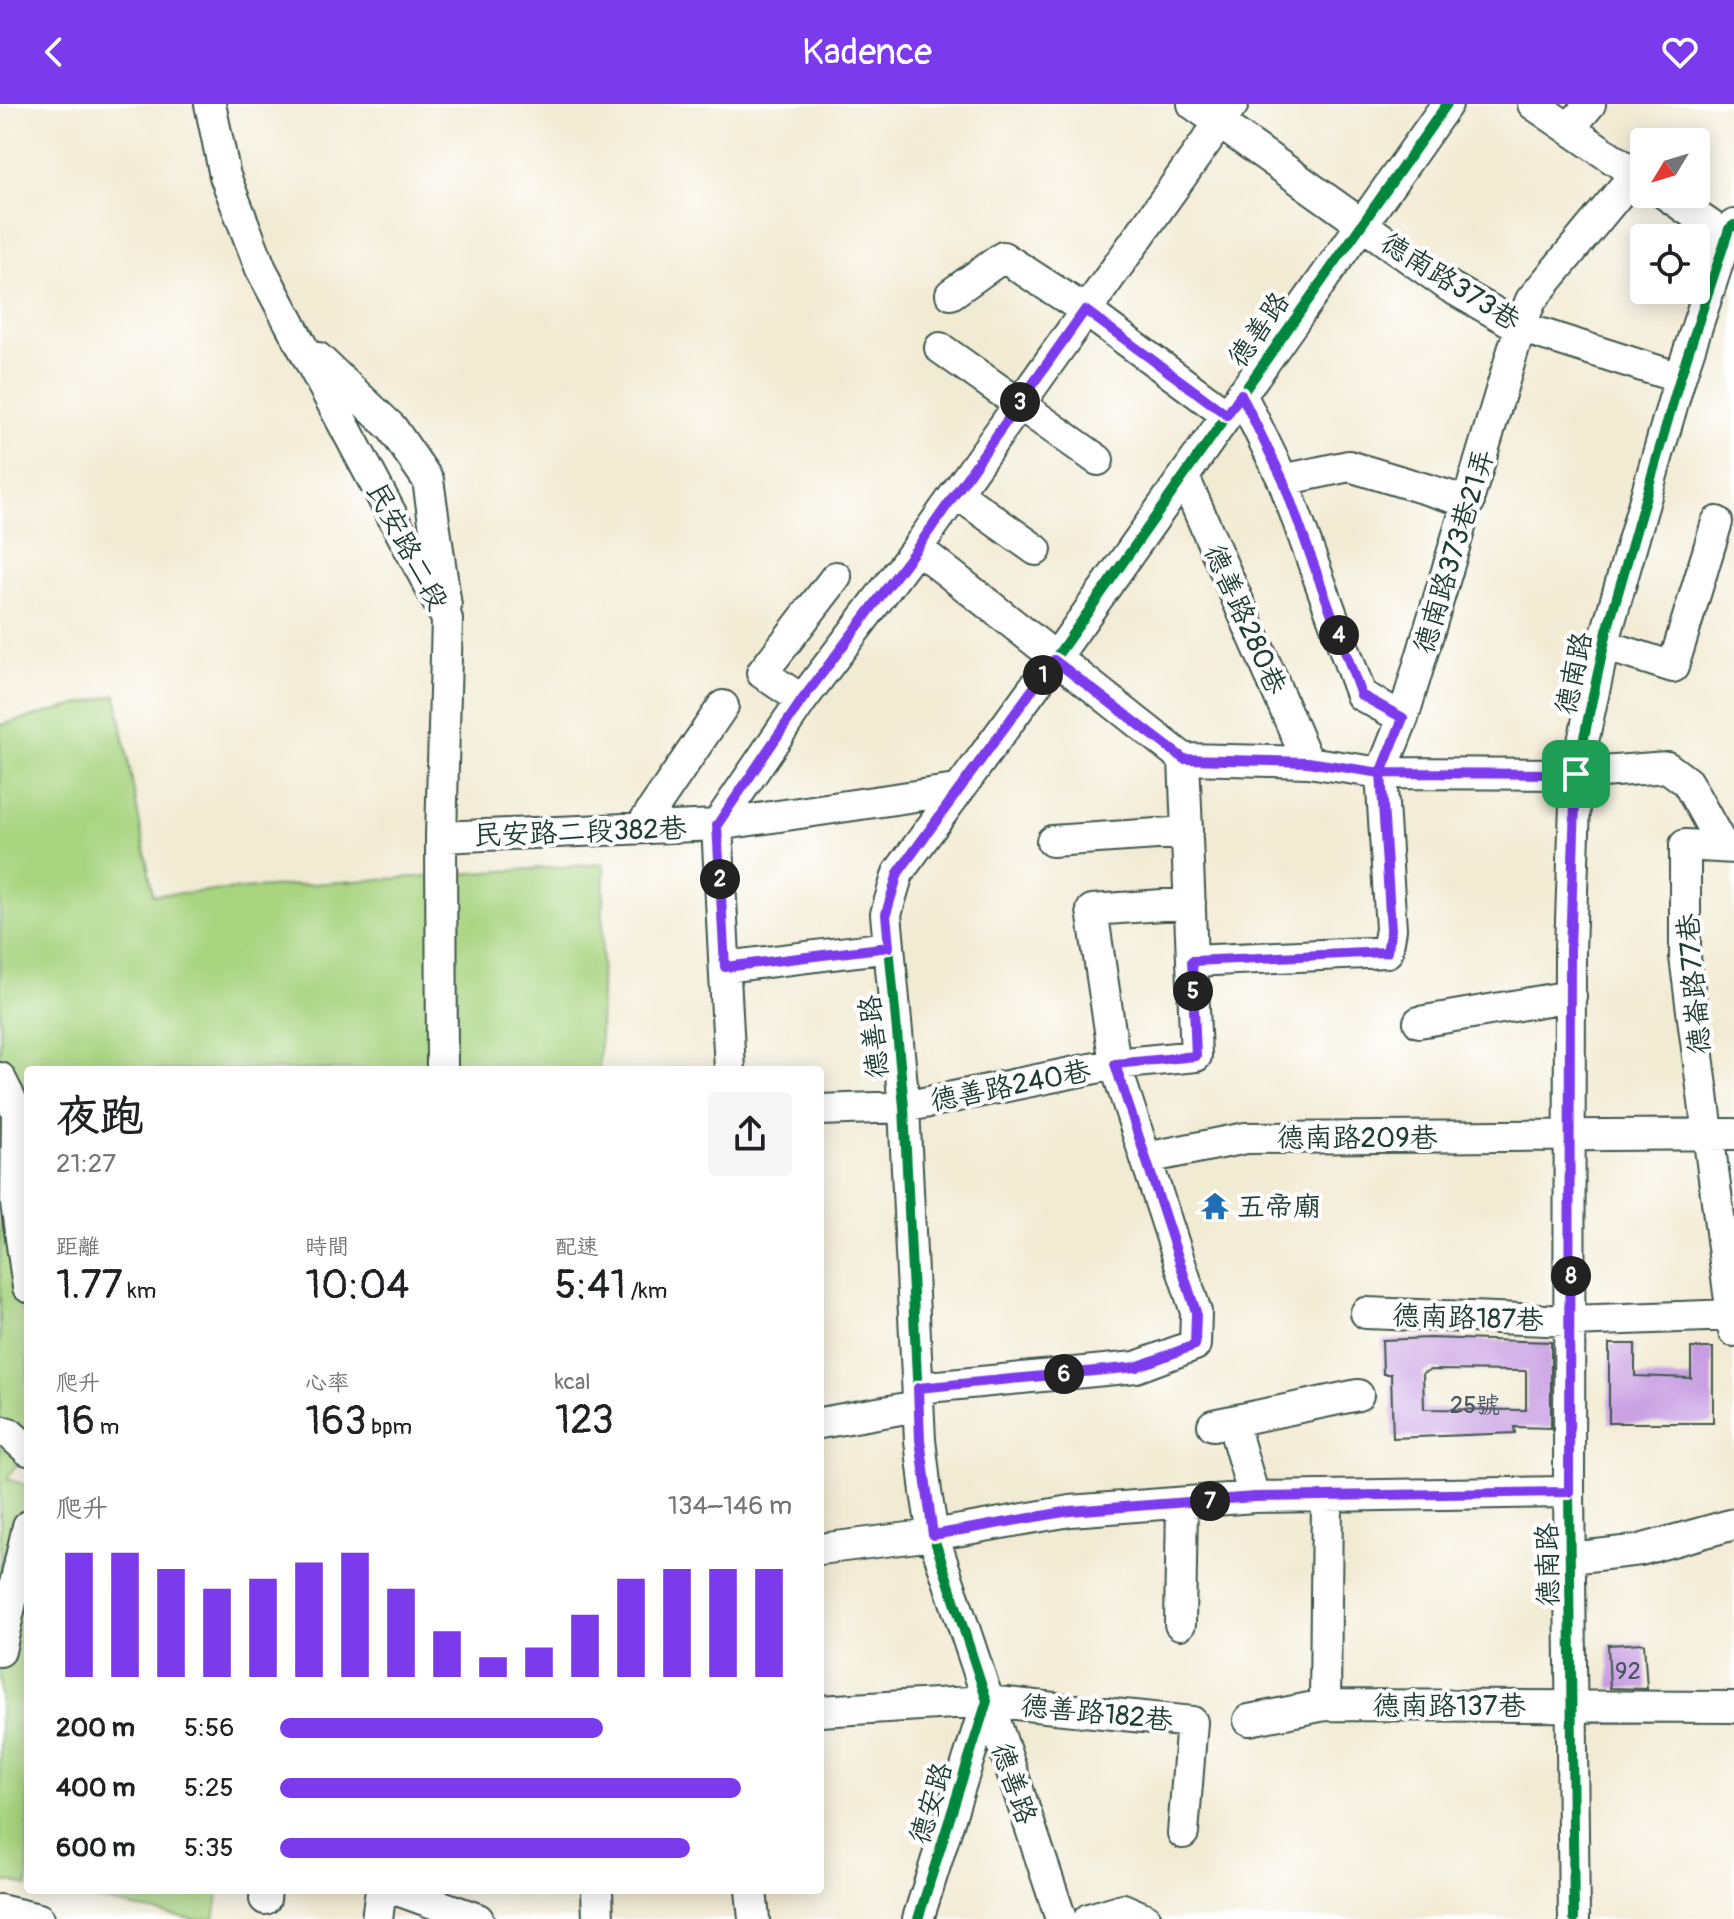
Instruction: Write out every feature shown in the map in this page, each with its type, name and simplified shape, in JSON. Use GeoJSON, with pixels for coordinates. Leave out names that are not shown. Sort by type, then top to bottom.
{"type":"FeatureCollection","features":[{"type":"Feature","properties":{"kind":"street","name":"民安路二段"},"geometry":{"type":"LineString","coordinates":[[210,104],[225,176],[261,269],[447,619],[441,837],[442,1066]]}},
{"type":"Feature","properties":{"kind":"street","name":"德南路373巷"},"geometry":{"type":"LineString","coordinates":[[1193,104],[1226,113],[1361,224],[1450,287],[1520,327],[1680,378]]}},
{"type":"Feature","properties":{"kind":"street","name":"德善路"},"geometry":{"type":"LineString","coordinates":[[1061,1919],[933,1535],[918,1397],[904,1107],[886,914],[898,873],[1054,660],[1447,104]]}},
{"type":"Feature","properties":{"kind":"street"},"geometry":{"type":"LineString","coordinates":[[1533,104],[1630,170]]}},
{"type":"Feature","properties":{"kind":"street"},"geometry":{"type":"LineString","coordinates":[[1569,129],[1590,104]]}},
{"type":"Feature","properties":{"kind":"street"},"geometry":{"type":"LineString","coordinates":[[730,1066],[717,825],[802,700],[917,548],[1226,113]]}},
{"type":"Feature","properties":{"kind":"street","name":"德南路373巷21弄"},"geometry":{"type":"LineString","coordinates":[[1381,773],[1403,718],[1520,327],[1531,300],[1630,188]]}},
{"type":"Feature","properties":{"kind":"street"},"geometry":{"type":"LineString","coordinates":[[1690,208],[1730,231]]}},
{"type":"Feature","properties":{"kind":"street","name":"德南路"},"geometry":{"type":"LineString","coordinates":[[1574,1919],[1569,1492],[1571,996],[1576,774],[1604,645],[1680,378],[1730,231]]}},
{"type":"Feature","properties":{"kind":"street"},"geometry":{"type":"LineString","coordinates":[[951,294],[1003,257],[1234,404],[1283,480],[1361,695],[1403,718]]}},
{"type":"Feature","properties":{"kind":"street"},"geometry":{"type":"LineString","coordinates":[[299,340],[392,428],[428,480],[447,619]]}},
{"type":"Feature","properties":{"kind":"street"},"geometry":{"type":"LineString","coordinates":[[940,348],[1098,460]]}},
{"type":"Feature","properties":{"kind":"street"},"geometry":{"type":"LineString","coordinates":[[1283,480],[1349,466],[1469,502]]}},
{"type":"Feature","properties":{"kind":"street","name":"德善路280巷"},"geometry":{"type":"LineString","coordinates":[[1184,477],[1308,762]]}},
{"type":"Feature","properties":{"kind":"street"},"geometry":{"type":"LineString","coordinates":[[956,493],[1036,550]]}},
{"type":"Feature","properties":{"kind":"street"},"geometry":{"type":"LineString","coordinates":[[1604,645],[1673,667],[1717,522]]}},
{"type":"Feature","properties":{"kind":"street"},"geometry":{"type":"LineString","coordinates":[[917,548],[1054,660],[1184,759],[1308,762],[1381,773],[1576,774],[1667,767],[1687,782],[1728,846]]}},
{"type":"Feature","properties":{"kind":"street"},"geometry":{"type":"LineString","coordinates":[[802,700],[762,673],[836,577]]}},
{"type":"Feature","properties":{"kind":"street"},"geometry":{"type":"LineString","coordinates":[[640,828],[723,706]]}},
{"type":"Feature","properties":{"kind":"street"},"geometry":{"type":"LineString","coordinates":[[1052,841],[1187,832],[1184,759]]}},
{"type":"Feature","properties":{"kind":"street"},"geometry":{"type":"LineString","coordinates":[[1187,839],[1192,961],[1387,952],[1391,929],[1381,773]]}},
{"type":"Feature","properties":{"kind":"street","name":"民安路二段382巷"},"geometry":{"type":"LineString","coordinates":[[441,837],[717,825],[956,790]]}},
{"type":"Feature","properties":{"kind":"street","name":"德崙路77巷"},"geometry":{"type":"LineString","coordinates":[[1728,846],[1685,845],[1685,957],[1721,1134],[1732,1320]]}},
{"type":"Feature","properties":{"kind":"street"},"geometry":{"type":"LineString","coordinates":[[824,1422],[918,1397],[1136,1367],[1195,1345],[1196,1312],[1115,1064],[1092,910],[1190,903]]}},
{"type":"Feature","properties":{"kind":"street"},"geometry":{"type":"LineString","coordinates":[[725,967],[889,947]]}},
{"type":"Feature","properties":{"kind":"street","name":"德善路240巷"},"geometry":{"type":"LineString","coordinates":[[824,1110],[904,1107],[1115,1064],[1196,1056],[1192,961]]}},
{"type":"Feature","properties":{"kind":"street"},"geometry":{"type":"LineString","coordinates":[[1419,1022],[1571,996]]}},
{"type":"Feature","properties":{"kind":"street"},"geometry":{"type":"LineString","coordinates":[[0,1078],[17,1112],[16,1203],[24,1259]]}},
{"type":"Feature","properties":{"kind":"street","name":"德南路209巷"},"geometry":{"type":"LineString","coordinates":[[1146,1158],[1246,1138],[1721,1134]]}},
{"type":"Feature","properties":{"kind":"street","name":"德南路187巷"},"geometry":{"type":"LineString","coordinates":[[1366,1313],[1571,1321],[1732,1320]]}},
{"type":"Feature","properties":{"kind":"street"},"geometry":{"type":"LineString","coordinates":[[1254,1497],[1222,1423],[1358,1395]]}},
{"type":"Feature","properties":{"kind":"street"},"geometry":{"type":"LineString","coordinates":[[0,1431],[9,1433],[24,1446]]}},
{"type":"Feature","properties":{"kind":"street"},"geometry":{"type":"LineString","coordinates":[[824,1549],[933,1535],[1070,1511],[1254,1497],[1569,1492]]}},
{"type":"Feature","properties":{"kind":"street"},"geometry":{"type":"LineString","coordinates":[[1325,1705],[1327,1498]]}},
{"type":"Feature","properties":{"kind":"street"},"geometry":{"type":"LineString","coordinates":[[1180,1624],[1182,1503]]}},
{"type":"Feature","properties":{"kind":"street","name":"德南路"},"geometry":{"type":"LineString","coordinates":[[1571,1558],[1640,1550],[1734,1524]]}},
{"type":"Feature","properties":{"kind":"street"},"geometry":{"type":"LineString","coordinates":[[0,1651],[24,1544]]}},
{"type":"Feature","properties":{"kind":"street"},"geometry":{"type":"LineString","coordinates":[[824,1711],[987,1701]]}},
{"type":"Feature","properties":{"kind":"street","name":"德善路182巷"},"geometry":{"type":"LineString","coordinates":[[987,1701],[1192,1722],[1183,1833]]}},
{"type":"Feature","properties":{"kind":"street","name":"德安路"},"geometry":{"type":"LineString","coordinates":[[918,1919],[987,1701]]}},
{"type":"Feature","properties":{"kind":"street","name":"德南路137巷"},"geometry":{"type":"LineString","coordinates":[[1249,1720],[1325,1705],[1734,1707]]}},
{"type":"Feature","properties":{"kind":"street"},"geometry":{"type":"LineString","coordinates":[[377,1919],[380,1894]]}},
{"type":"Feature","properties":{"kind":"street"},"geometry":{"type":"LineString","coordinates":[[408,1894],[478,1919]]}},
{"type":"Feature","properties":{"kind":"street"},"geometry":{"type":"LineString","coordinates":[[597,1894],[598,1919]]}},
{"type":"Feature","properties":{"kind":"street"},"geometry":{"type":"LineString","coordinates":[[751,1894],[754,1919]]}},
{"type":"Feature","properties":{"kind":"street"},"geometry":{"type":"LineString","coordinates":[[1089,1919],[1123,1909],[1146,1919]]}},
{"type":"Feature","properties":{"kind":"street"},"geometry":{"type":"LineString","coordinates":[[0,1910],[39,1919]]}},
{"type":"Feature","properties":{"kind":"green space"},"geometry":{"type":"Polygon","coordinates":[[[116,695],[153,895],[604,864],[599,1066],[24,1066],[24,1454],[7,1479],[24,1485],[24,1885],[0,1880],[0,725],[116,695]]]}},
{"type":"Feature","properties":{"kind":"green space"},"geometry":{"type":"Polygon","coordinates":[[[68,1894],[218,1894],[214,1919],[191,1919],[68,1894]]]}},
{"type":"Feature","properties":{"kind":"building"},"geometry":{"type":"Polygon","coordinates":[[[1430,1338],[1551,1342],[1551,1428],[1514,1427],[1515,1433],[1393,1438],[1391,1374],[1383,1374],[1382,1340],[1430,1338]],[[1430,1370],[1423,1373],[1424,1409],[1526,1410],[1526,1371],[1430,1370]]]}},
{"type":"Feature","properties":{"kind":"building"},"geometry":{"type":"Polygon","coordinates":[[[1609,1344],[1635,1344],[1635,1376],[1691,1378],[1691,1348],[1713,1348],[1713,1423],[1609,1423],[1609,1344]]]}},
{"type":"Feature","properties":{"kind":"building"},"geometry":{"type":"Polygon","coordinates":[[[1644,1643],[1647,1689],[1610,1688],[1608,1645],[1644,1643]]]}},
{"type":"Feature","properties":{"kind":"cycle path"},"geometry":{"type":"LineString","coordinates":[[918,1919],[987,1701],[933,1535],[920,1440],[904,1107],[886,914],[898,873],[1054,660],[1447,104]]}},
{"type":"Feature","properties":{"kind":"cycle path"},"geometry":{"type":"LineString","coordinates":[[1574,1919],[1569,1492],[1570,950],[1576,774],[1607,631],[1680,378],[1729,229],[1734,225]]}},
{"type":"Feature","properties":{"kind":"place","name":"五帝廟"},"geometry":{"type":"Point","coordinates":[1215,1206]}},
{"type":"Feature","properties":{"kind":"route"},"geometry":{"type":"LineString","coordinates":[[1576,774],[1381,773],[1308,762],[1184,759],[1054,660],[898,873],[886,914],[889,947],[725,967],[717,825],[802,700],[917,548],[1085,310],[1227,415],[1241,394],[1283,480],[1361,695],[1403,718],[1381,773],[1391,929],[1387,952],[1192,961],[1196,1056],[1115,1064],[1196,1312],[1195,1345],[1136,1367],[918,1388],[920,1440],[933,1535],[1070,1511],[1254,1497],[1569,1492],[1570,950],[1576,774]]}}]}
